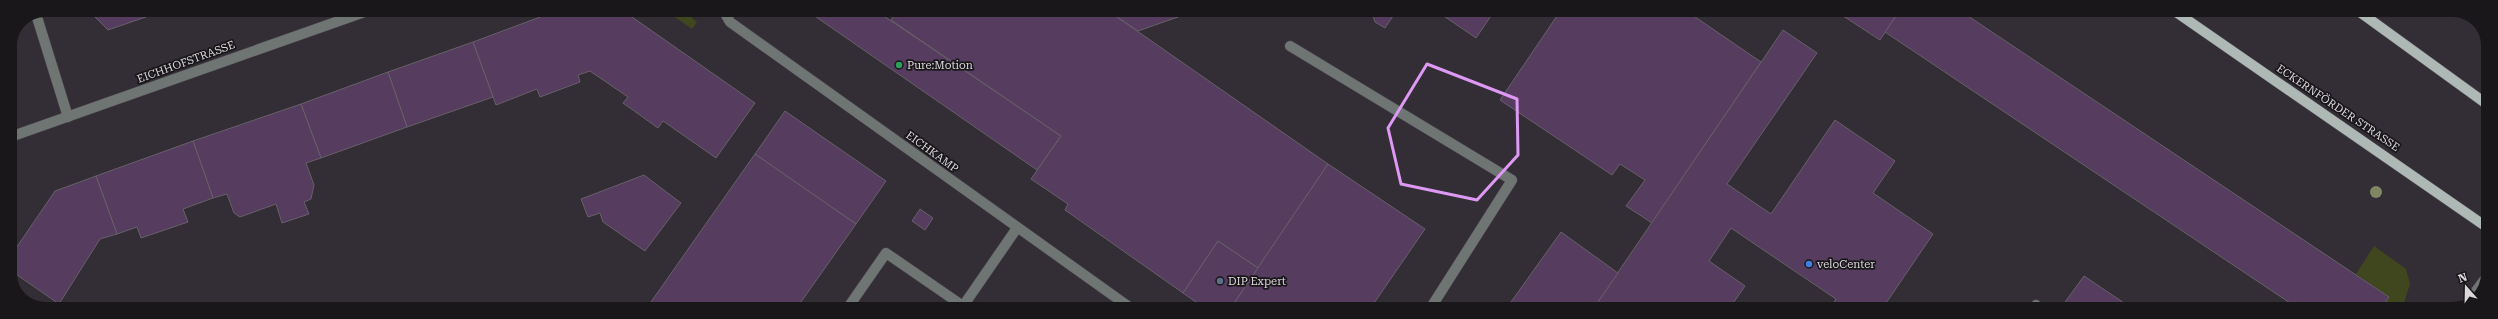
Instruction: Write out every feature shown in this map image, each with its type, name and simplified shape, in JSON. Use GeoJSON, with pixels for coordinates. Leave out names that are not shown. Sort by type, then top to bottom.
{"type":"FeatureCollection","features":[{"type":"Feature","properties":{"kind":"main road","name":"ECKERNFÖRDER STRASSE"},"geometry":{"type":"LineString","coordinates":[[2184,17],[2481,223]]}},
{"type":"Feature","properties":{"kind":"main road"},"geometry":{"type":"LineString","coordinates":[[2367,17],[2481,100]]}},
{"type":"Feature","properties":{"kind":"street","name":"EICHHOFSTRASSE"},"geometry":{"type":"LineString","coordinates":[[17,135],[350,17]]}},
{"type":"Feature","properties":{"kind":"street","name":"EICHKAMP"},"geometry":{"type":"LineString","coordinates":[[728,17],[730,22],[1122,302]]}},
{"type":"Feature","properties":{"kind":"street"},"geometry":{"type":"LineString","coordinates":[[37,19],[68,117]]}},
{"type":"Feature","properties":{"kind":"street"},"geometry":{"type":"LineString","coordinates":[[1290,46],[1512,180],[1434,302]]}},
{"type":"Feature","properties":{"kind":"street"},"geometry":{"type":"LineString","coordinates":[[965,302],[1017,228]]}},
{"type":"Feature","properties":{"kind":"street"},"geometry":{"type":"LineString","coordinates":[[852,302],[886,253],[955,302]]}},
{"type":"Feature","properties":{"kind":"highlighted area"},"geometry":{"type":"Polygon","coordinates":[[[1427,64],[1517,99],[1518,155],[1477,200],[1401,184],[1388,128],[1427,64]]]}},
{"type":"Feature","properties":{"kind":"green space"},"geometry":{"type":"Polygon","coordinates":[[[675,17],[691,17],[697,22],[692,29],[675,17]]]}},
{"type":"Feature","properties":{"kind":"green space"},"geometry":{"type":"Polygon","coordinates":[[[2374,246],[2406,269],[2410,284],[2404,302],[2386,302],[2389,297],[2356,274],[2374,246]]]}},
{"type":"Feature","properties":{"kind":"building"},"geometry":{"type":"Polygon","coordinates":[[[95,17],[146,17],[108,30],[95,17]]]}},
{"type":"Feature","properties":{"kind":"building"},"geometry":{"type":"Polygon","coordinates":[[[540,17],[632,17],[755,103],[716,158],[663,121],[658,128],[623,103],[628,97],[590,71],[578,75],[580,82],[540,97],[537,89],[496,105],[473,42],[540,17]]]}},
{"type":"Feature","properties":{"kind":"building"},"geometry":{"type":"Polygon","coordinates":[[[816,17],[885,17],[1061,136],[1037,170],[816,17]]]}},
{"type":"Feature","properties":{"kind":"building"},"geometry":{"type":"Polygon","coordinates":[[[893,17],[1117,17],[1328,164],[1258,268],[1218,241],[1183,293],[1065,210],[1068,204],[1031,179],[1061,136],[891,20],[893,17]]]}},
{"type":"Feature","properties":{"kind":"building"},"geometry":{"type":"Polygon","coordinates":[[[1117,17],[1178,17],[1138,31],[1117,17]]]}},
{"type":"Feature","properties":{"kind":"building"},"geometry":{"type":"Polygon","coordinates":[[[1373,17],[1392,17],[1385,28],[1375,22],[1373,17]]]}},
{"type":"Feature","properties":{"kind":"building"},"geometry":{"type":"Polygon","coordinates":[[[1445,17],[1490,17],[1476,38],[1445,17]]]}},
{"type":"Feature","properties":{"kind":"building"},"geometry":{"type":"Polygon","coordinates":[[[1556,17],[1695,17],[1761,62],[1652,223],[1626,206],[1645,180],[1620,164],[1612,175],[1500,100],[1556,17]]]}},
{"type":"Feature","properties":{"kind":"building"},"geometry":{"type":"Polygon","coordinates":[[[1845,17],[1895,17],[1880,40],[1845,17]]]}},
{"type":"Feature","properties":{"kind":"building"},"geometry":{"type":"Polygon","coordinates":[[[1895,17],[1969,17],[2389,297],[2386,302],[2289,302],[1885,32],[1895,17]]]}},
{"type":"Feature","properties":{"kind":"building"},"geometry":{"type":"Polygon","coordinates":[[[1783,30],[1817,53],[1727,184],[1771,214],[1835,120],[1895,161],[1873,193],[1933,234],[1887,302],[1834,302],[1836,299],[1731,228],[1709,261],[1745,286],[1734,302],[1598,302],[1783,30]]]}},
{"type":"Feature","properties":{"kind":"building"},"geometry":{"type":"Polygon","coordinates":[[[473,42],[493,97],[407,127],[388,72],[473,42]]]}},
{"type":"Feature","properties":{"kind":"building"},"geometry":{"type":"Polygon","coordinates":[[[388,72],[407,127],[321,158],[301,104],[388,72]]]}},
{"type":"Feature","properties":{"kind":"building"},"geometry":{"type":"Polygon","coordinates":[[[301,104],[321,158],[306,163],[314,185],[311,199],[304,202],[309,214],[282,223],[276,204],[240,217],[234,213],[227,194],[213,198],[193,141],[301,104]]]}},
{"type":"Feature","properties":{"kind":"building"},"geometry":{"type":"Polygon","coordinates":[[[785,111],[886,181],[856,224],[755,154],[785,111]]]}},
{"type":"Feature","properties":{"kind":"building"},"geometry":{"type":"Polygon","coordinates":[[[193,141],[213,198],[183,209],[188,222],[141,238],[137,227],[117,234],[96,176],[193,141]]]}},
{"type":"Feature","properties":{"kind":"building"},"geometry":{"type":"Polygon","coordinates":[[[755,154],[856,224],[801,302],[651,302],[755,154]]]}},
{"type":"Feature","properties":{"kind":"building"},"geometry":{"type":"Polygon","coordinates":[[[1328,164],[1425,229],[1375,302],[1235,302],[1328,164]]]}},
{"type":"Feature","properties":{"kind":"building"},"geometry":{"type":"Polygon","coordinates":[[[644,175],[681,203],[645,251],[603,222],[600,213],[588,217],[581,199],[644,175]]]}},
{"type":"Feature","properties":{"kind":"building"},"geometry":{"type":"Polygon","coordinates":[[[96,176],[117,234],[100,239],[60,302],[56,302],[17,275],[17,247],[55,191],[96,176]]]}},
{"type":"Feature","properties":{"kind":"building"},"geometry":{"type":"Polygon","coordinates":[[[920,209],[933,218],[925,230],[912,221],[920,209]]]}},
{"type":"Feature","properties":{"kind":"building"},"geometry":{"type":"Polygon","coordinates":[[[1561,232],[1618,273],[1598,302],[1511,302],[1561,232]]]}},
{"type":"Feature","properties":{"kind":"building","name":"DIP Expert"},"geometry":{"type":"Polygon","coordinates":[[[1218,241],[1258,268],[1235,302],[1196,302],[1183,293],[1218,241]]]}},
{"type":"Feature","properties":{"kind":"building"},"geometry":{"type":"Polygon","coordinates":[[[2084,276],[2123,302],[2065,302],[2084,276]]]}},
{"type":"Feature","properties":{"kind":"place","name":"Pure:Motion"},"geometry":{"type":"Point","coordinates":[899,65]}},
{"type":"Feature","properties":{"kind":"place","name":"veloCenter"},"geometry":{"type":"Point","coordinates":[1809,264]}},
{"type":"Feature","properties":{"kind":"place","name":"DIP Expert"},"geometry":{"type":"Point","coordinates":[1220,281]}}]}
